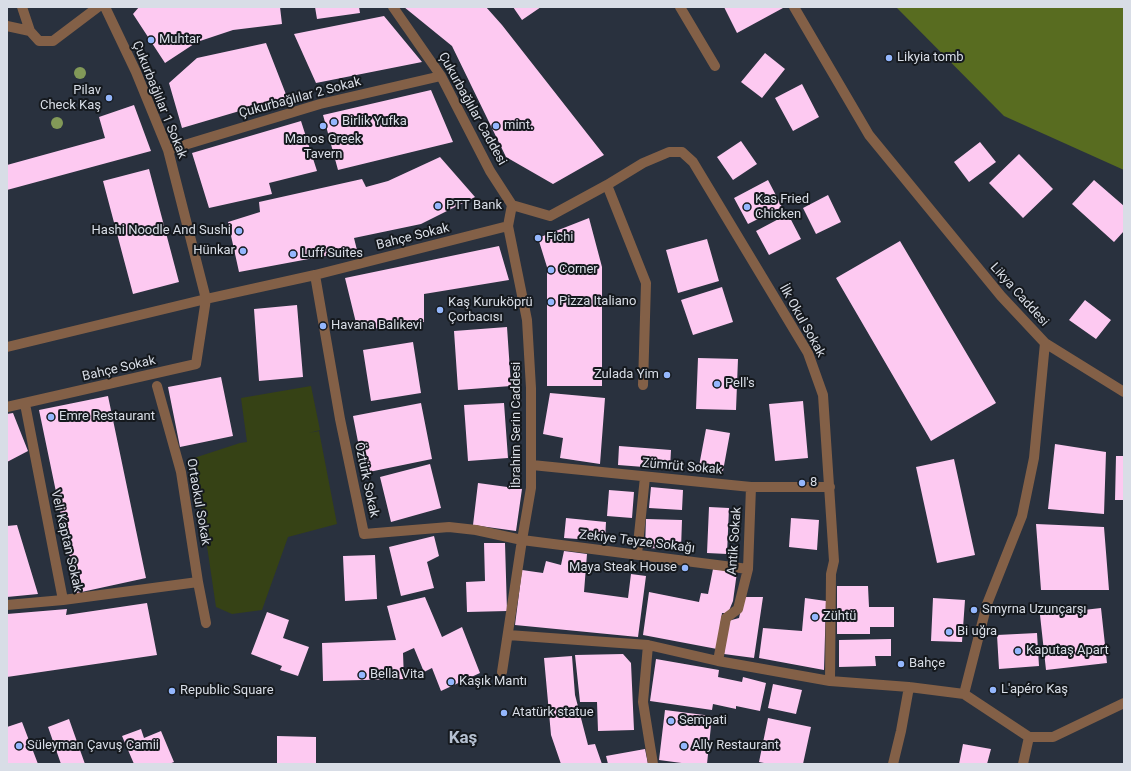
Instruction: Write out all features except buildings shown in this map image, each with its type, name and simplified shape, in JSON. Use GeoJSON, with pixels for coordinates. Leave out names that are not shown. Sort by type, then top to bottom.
{"type":"FeatureCollection","features":[{"type":"Feature","properties":{"kind":"street"},"geometry":{"type":"LineString","coordinates":[[22,7],[30,31],[39,41],[53,40],[98,7]]}},
{"type":"Feature","properties":{"kind":"street","name":"Çukurbağlılar 1 Sokak"},"geometry":{"type":"LineString","coordinates":[[104,7],[136,72],[168,150],[206,299]]}},
{"type":"Feature","properties":{"kind":"street","name":"Çukurbağlılar Caddesi"},"geometry":{"type":"LineString","coordinates":[[393,7],[441,76],[490,171],[512,205]]}},
{"type":"Feature","properties":{"kind":"street"},"geometry":{"type":"LineString","coordinates":[[680,7],[715,66]]}},
{"type":"Feature","properties":{"kind":"street","name":"Likya Caddesi"},"geometry":{"type":"LineString","coordinates":[[794,7],[869,135],[1000,296],[1045,343],[1034,458],[1022,516],[987,604],[964,694]]}},
{"type":"Feature","properties":{"kind":"street"},"geometry":{"type":"LineString","coordinates":[[7,26],[30,31]]}},
{"type":"Feature","properties":{"kind":"street","name":"Çukurbağlılar 2 Sokak"},"geometry":{"type":"LineString","coordinates":[[168,150],[320,104],[441,76]]}},
{"type":"Feature","properties":{"kind":"street","name":"İlk Okul Sokak"},"geometry":{"type":"LineString","coordinates":[[512,205],[550,216],[607,185],[643,163],[669,152],[682,152],[693,162],[808,354],[823,395],[834,561],[831,574],[830,681]]}},
{"type":"Feature","properties":{"kind":"street"},"geometry":{"type":"LineString","coordinates":[[607,185],[646,283],[643,385]]}},
{"type":"Feature","properties":{"kind":"street"},"geometry":{"type":"LineString","coordinates":[[508,226],[512,205]]}},
{"type":"Feature","properties":{"kind":"street","name":"Bahçe Sokak"},"geometry":{"type":"LineString","coordinates":[[7,347],[206,299],[315,275],[508,226]]}},
{"type":"Feature","properties":{"kind":"street","name":"İbrahim Serin Caddesi"},"geometry":{"type":"LineString","coordinates":[[502,672],[522,540],[532,488],[531,388],[527,320],[508,226]]}},
{"type":"Feature","properties":{"kind":"street","name":"Öztürk Sokak"},"geometry":{"type":"LineString","coordinates":[[315,275],[340,419],[364,534],[449,526],[522,540]]}},
{"type":"Feature","properties":{"kind":"street","name":"Bahçe Sokak"},"geometry":{"type":"LineString","coordinates":[[7,407],[196,364],[206,299]]}},
{"type":"Feature","properties":{"kind":"street"},"geometry":{"type":"LineString","coordinates":[[1045,343],[1124,392]]}},
{"type":"Feature","properties":{"kind":"street","name":"Ortaokul Sokak"},"geometry":{"type":"LineString","coordinates":[[157,386],[181,472],[206,623]]}},
{"type":"Feature","properties":{"kind":"street","name":"Veli Kaptan Sokak"},"geometry":{"type":"LineString","coordinates":[[25,404],[63,600],[198,582]]}},
{"type":"Feature","properties":{"kind":"street","name":"Zümrüt Sokak"},"geometry":{"type":"LineString","coordinates":[[532,465],[751,487],[830,487]]}},
{"type":"Feature","properties":{"kind":"street"},"geometry":{"type":"LineString","coordinates":[[637,554],[645,477]]}},
{"type":"Feature","properties":{"kind":"street","name":"Antik Sokak"},"geometry":{"type":"LineString","coordinates":[[718,661],[726,618],[738,609],[748,569],[751,487]]}},
{"type":"Feature","properties":{"kind":"street","name":"Zekiye Teyze Sokağı"},"geometry":{"type":"LineString","coordinates":[[522,540],[748,569]]}},
{"type":"Feature","properties":{"kind":"street"},"geometry":{"type":"LineString","coordinates":[[7,605],[63,600]]}},
{"type":"Feature","properties":{"kind":"street"},"geometry":{"type":"LineString","coordinates":[[508,635],[648,645],[718,661],[830,681],[909,687],[964,694],[1029,737],[1053,737],[1124,703]]}},
{"type":"Feature","properties":{"kind":"street"},"geometry":{"type":"LineString","coordinates":[[648,645],[643,702],[653,764]]}},
{"type":"Feature","properties":{"kind":"street"},"geometry":{"type":"LineString","coordinates":[[893,764],[909,687]]}},
{"type":"Feature","properties":{"kind":"street"},"geometry":{"type":"LineString","coordinates":[[1023,764],[1029,737]]}},
{"type":"Feature","properties":{"kind":"green space"},"geometry":{"type":"Polygon","coordinates":[[[896,7],[1124,7],[1124,170],[1004,116],[896,7]]]}},
{"type":"Feature","properties":{"kind":"green space"},"geometry":{"type":"Polygon","coordinates":[[[311,386],[320,430],[309,433],[319,431],[337,524],[288,537],[262,610],[232,614],[216,607],[194,458],[247,442],[241,398],[311,386]]]}},
{"type":"Feature","properties":{"kind":"place","name":"Muhtar"},"geometry":{"type":"Point","coordinates":[151,40]}},
{"type":"Feature","properties":{"kind":"place","name":"Likyia tomb"},"geometry":{"type":"Point","coordinates":[889,58]}},
{"type":"Feature","properties":{"kind":"place","name":"Pilav Check Kaş"},"geometry":{"type":"Point","coordinates":[109,98]}},
{"type":"Feature","properties":{"kind":"place","name":"Birlik Yufka"},"geometry":{"type":"Point","coordinates":[334,122]}},
{"type":"Feature","properties":{"kind":"place","name":"Manos Greek Tavern"},"geometry":{"type":"Point","coordinates":[323,126]}},
{"type":"Feature","properties":{"kind":"place","name":"mint."},"geometry":{"type":"Point","coordinates":[496,126]}},
{"type":"Feature","properties":{"kind":"place","name":"PTT Bank"},"geometry":{"type":"Point","coordinates":[438,206]}},
{"type":"Feature","properties":{"kind":"place","name":"Kas Fried Chicken"},"geometry":{"type":"Point","coordinates":[747,207]}},
{"type":"Feature","properties":{"kind":"place","name":"Hashi Noodle And Sushi"},"geometry":{"type":"Point","coordinates":[239,231]}},
{"type":"Feature","properties":{"kind":"place","name":"Fichi"},"geometry":{"type":"Point","coordinates":[538,238]}},
{"type":"Feature","properties":{"kind":"place","name":"Hünkar"},"geometry":{"type":"Point","coordinates":[243,251]}},
{"type":"Feature","properties":{"kind":"place","name":"Luff Suites"},"geometry":{"type":"Point","coordinates":[293,254]}},
{"type":"Feature","properties":{"kind":"place","name":"Corner"},"geometry":{"type":"Point","coordinates":[551,270]}},
{"type":"Feature","properties":{"kind":"place","name":"Pizza Italiano"},"geometry":{"type":"Point","coordinates":[551,302]}},
{"type":"Feature","properties":{"kind":"place","name":"Kaş Kuruköprü Çorbacısı"},"geometry":{"type":"Point","coordinates":[440,310]}},
{"type":"Feature","properties":{"kind":"place","name":"Havana Balıkevi"},"geometry":{"type":"Point","coordinates":[323,326]}},
{"type":"Feature","properties":{"kind":"place","name":"Zulada Yim"},"geometry":{"type":"Point","coordinates":[667,375]}},
{"type":"Feature","properties":{"kind":"place","name":"Pell's"},"geometry":{"type":"Point","coordinates":[717,384]}},
{"type":"Feature","properties":{"kind":"place","name":"Emre Restaurant"},"geometry":{"type":"Point","coordinates":[51,417]}},
{"type":"Feature","properties":{"kind":"place","name":"8"},"geometry":{"type":"Point","coordinates":[802,483]}},
{"type":"Feature","properties":{"kind":"place","name":"Maya Steak House"},"geometry":{"type":"Point","coordinates":[685,568]}},
{"type":"Feature","properties":{"kind":"place","name":"Smyrna Uzunçarşı"},"geometry":{"type":"Point","coordinates":[974,610]}},
{"type":"Feature","properties":{"kind":"place","name":"Zühtü"},"geometry":{"type":"Point","coordinates":[815,617]}},
{"type":"Feature","properties":{"kind":"place","name":"Bi uğra"},"geometry":{"type":"Point","coordinates":[949,632]}},
{"type":"Feature","properties":{"kind":"place","name":"Kaputaş Apart"},"geometry":{"type":"Point","coordinates":[1018,651]}},
{"type":"Feature","properties":{"kind":"place","name":"Bahçe"},"geometry":{"type":"Point","coordinates":[901,664]}},
{"type":"Feature","properties":{"kind":"place","name":"Bella Vita"},"geometry":{"type":"Point","coordinates":[362,675]}},
{"type":"Feature","properties":{"kind":"place","name":"Kaşık Mantı"},"geometry":{"type":"Point","coordinates":[451,682]}},
{"type":"Feature","properties":{"kind":"place","name":"L'apéro Kaş"},"geometry":{"type":"Point","coordinates":[993,690]}},
{"type":"Feature","properties":{"kind":"place","name":"Republic Square"},"geometry":{"type":"Point","coordinates":[172,691]}},
{"type":"Feature","properties":{"kind":"place","name":"Atatürk statue"},"geometry":{"type":"Point","coordinates":[504,713]}},
{"type":"Feature","properties":{"kind":"place","name":"Sempati"},"geometry":{"type":"Point","coordinates":[671,721]}},
{"type":"Feature","properties":{"kind":"place","name":"Süleyman Çavuş Camii"},"geometry":{"type":"Point","coordinates":[19,746]}},
{"type":"Feature","properties":{"kind":"place","name":"Ally Restaurant"},"geometry":{"type":"Point","coordinates":[684,746]}},
{"type":"Feature","properties":{"kind":"district","name":"Kaş"},"geometry":{"type":"Point","coordinates":[463,739]}}]}
